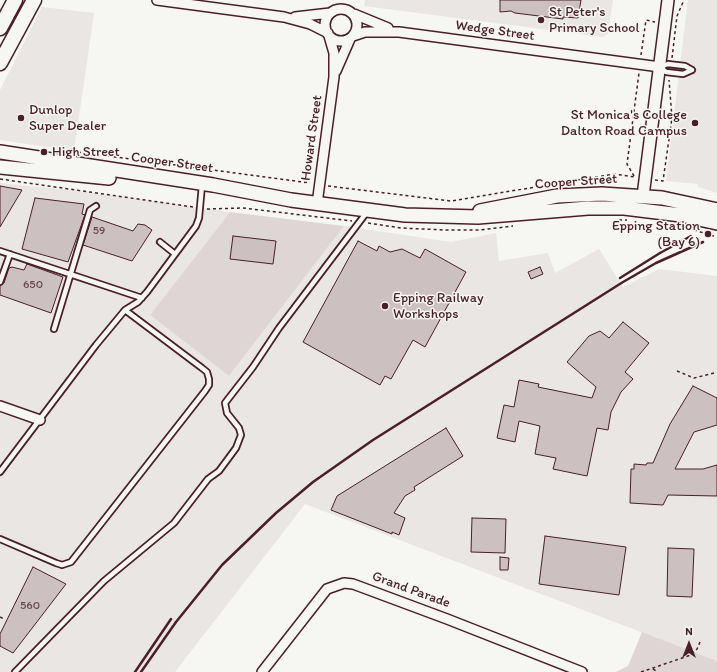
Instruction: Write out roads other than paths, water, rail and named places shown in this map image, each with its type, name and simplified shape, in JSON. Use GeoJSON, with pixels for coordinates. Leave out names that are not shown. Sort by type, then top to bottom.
{"type":"FeatureCollection","features":[{"type":"Feature","properties":{"kind":"main road"},"geometry":{"type":"LineString","coordinates":[[0,28],[15,0]]}},
{"type":"Feature","properties":{"kind":"main road"},"geometry":{"type":"LineString","coordinates":[[0,63],[34,0]]}},
{"type":"Feature","properties":{"kind":"main road","name":"Cooper Street"},"geometry":{"type":"LineString","coordinates":[[0,152],[202,187],[368,211],[437,217],[497,216],[588,208],[641,210],[681,215],[717,223]]}},
{"type":"Feature","properties":{"kind":"main road","name":"Cooper Street"},"geometry":{"type":"LineString","coordinates":[[0,167],[202,187]]}},
{"type":"Feature","properties":{"kind":"main road","name":"Cooper Street"},"geometry":{"type":"LineString","coordinates":[[437,217],[557,196],[602,194],[643,196],[692,204],[717,210]]}},
{"type":"Feature","properties":{"kind":"main road"},"geometry":{"type":"LineString","coordinates":[[641,210],[643,196]]}},
{"type":"Feature","properties":{"kind":"street"},"geometry":{"type":"LineString","coordinates":[[157,0],[284,17],[310,24],[339,41],[351,38],[358,28],[350,0]]}},
{"type":"Feature","properties":{"kind":"street"},"geometry":{"type":"LineString","coordinates":[[328,35],[325,23],[337,0]]}},
{"type":"Feature","properties":{"kind":"street"},"geometry":{"type":"LineString","coordinates":[[643,196],[665,69],[668,0]]}},
{"type":"Feature","properties":{"kind":"street"},"geometry":{"type":"LineString","coordinates":[[284,17],[312,16],[343,8],[353,13]]}},
{"type":"Feature","properties":{"kind":"street","name":"Wedge Street"},"geometry":{"type":"LineString","coordinates":[[353,13],[374,24],[399,32]]}},
{"type":"Feature","properties":{"kind":"street","name":"Wedge Street"},"geometry":{"type":"LineString","coordinates":[[351,38],[364,32],[399,32],[640,64],[665,69]]}},
{"type":"Feature","properties":{"kind":"street","name":"Howard Street"},"geometry":{"type":"LineString","coordinates":[[317,204],[334,77],[334,53],[328,35]]}},
{"type":"Feature","properties":{"kind":"street","name":"Howard Street"},"geometry":{"type":"LineString","coordinates":[[334,77],[351,38]]}},
{"type":"Feature","properties":{"kind":"street"},"geometry":{"type":"LineString","coordinates":[[0,406],[40,420]]}},
{"type":"Feature","properties":{"kind":"street","name":"Grand Parade"},"geometry":{"type":"LineString","coordinates":[[262,672],[327,589],[344,583],[353,584],[447,618],[582,672]]}},
{"type":"Feature","properties":{"kind":"lane"},"geometry":{"type":"LineString","coordinates":[[671,64],[685,66],[692,70],[684,74],[665,69],[671,64]]}},
{"type":"Feature","properties":{"kind":"lane"},"geometry":{"type":"LineString","coordinates":[[0,472],[58,394],[125,310],[142,298],[198,222],[202,187]]}},
{"type":"Feature","properties":{"kind":"lane"},"geometry":{"type":"LineString","coordinates":[[54,329],[90,210],[96,206]]}},
{"type":"Feature","properties":{"kind":"lane"},"geometry":{"type":"LineString","coordinates":[[15,672],[104,581],[174,523],[208,479],[219,471],[238,443],[241,435],[239,428],[227,413],[225,403],[253,367],[279,328],[368,211]]}},
{"type":"Feature","properties":{"kind":"lane"},"geometry":{"type":"LineString","coordinates":[[160,242],[175,254]]}},
{"type":"Feature","properties":{"kind":"lane"},"geometry":{"type":"LineString","coordinates":[[0,251],[142,298]]}},
{"type":"Feature","properties":{"kind":"lane"},"geometry":{"type":"LineString","coordinates":[[0,282],[10,254]]}},
{"type":"Feature","properties":{"kind":"lane"},"geometry":{"type":"LineString","coordinates":[[0,539],[62,565],[71,562],[205,391],[209,379],[207,372],[125,310]]}},
{"type":"Feature","properties":{"kind":"railway"},"geometry":{"type":"LineString","coordinates":[[620,278],[691,236]]}},
{"type":"Feature","properties":{"kind":"railway"},"geometry":{"type":"LineString","coordinates":[[141,672],[176,622],[222,565],[276,513],[313,482],[373,440],[623,282],[656,263],[703,242]]}},
{"type":"Feature","properties":{"kind":"railway"},"geometry":{"type":"LineString","coordinates":[[135,672],[171,619]]}},
{"type":"Feature","properties":{"kind":"place","name":"St Peter's Primary School"},"geometry":{"type":"Point","coordinates":[541,20]}},
{"type":"Feature","properties":{"kind":"place","name":"Dunlop Super Dealer"},"geometry":{"type":"Point","coordinates":[21,118]}},
{"type":"Feature","properties":{"kind":"place","name":"St Monica's College Dalton Road Campus"},"geometry":{"type":"Point","coordinates":[695,123]}},
{"type":"Feature","properties":{"kind":"place","name":"High Street"},"geometry":{"type":"Point","coordinates":[44,152]}},
{"type":"Feature","properties":{"kind":"place","name":"Epping Station (Bay 6)"},"geometry":{"type":"Point","coordinates":[708,234]}},
{"type":"Feature","properties":{"kind":"place","name":"Epping Railway Workshops"},"geometry":{"type":"Point","coordinates":[385,306]}}]}
